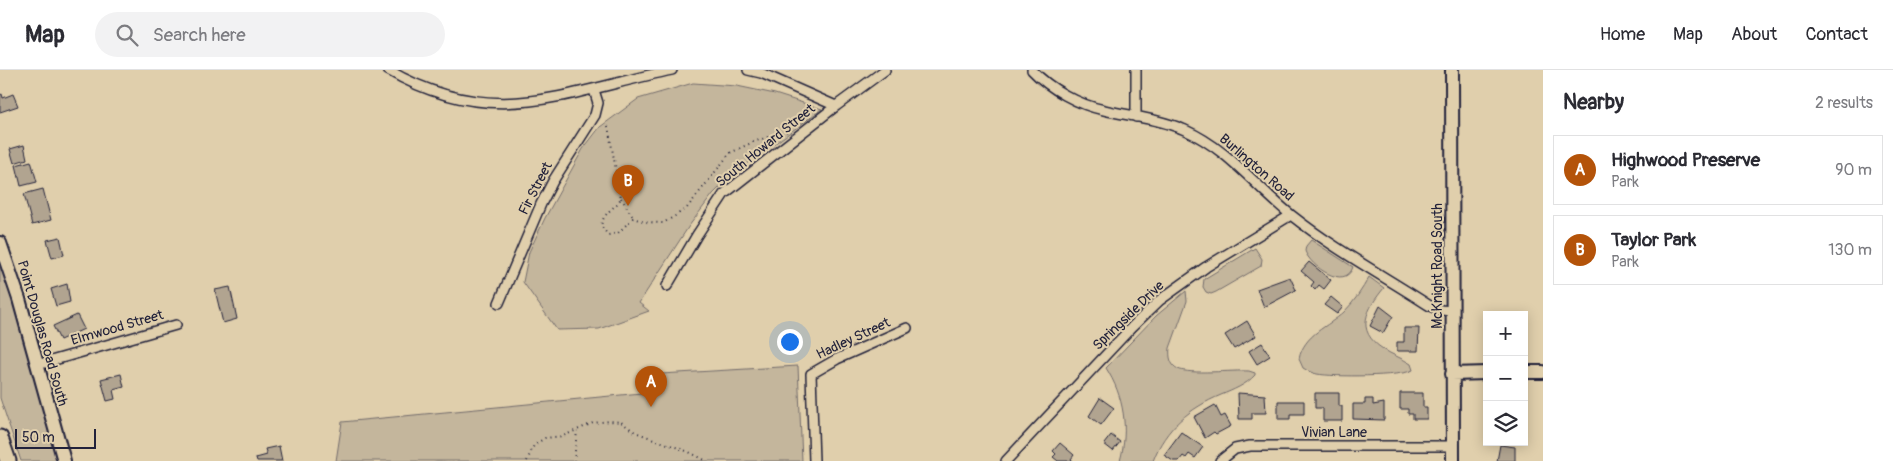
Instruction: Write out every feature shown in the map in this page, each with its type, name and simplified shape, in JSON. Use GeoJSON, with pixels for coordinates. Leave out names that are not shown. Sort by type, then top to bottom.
{"type":"FeatureCollection","features":[{"type":"Feature","properties":{"kind":"highway"},"geometry":{"type":"LineString","coordinates":[[0,438],[8,461]]}},
{"type":"Feature","properties":{"kind":"street"},"geometry":{"type":"LineString","coordinates":[[388,70],[433,91],[494,103],[533,102],[594,90],[672,70]]}},
{"type":"Feature","properties":{"kind":"street"},"geometry":{"type":"LineString","coordinates":[[748,70],[836,106]]}},
{"type":"Feature","properties":{"kind":"street","name":"South Howard Street"},"geometry":{"type":"LineString","coordinates":[[667,286],[724,194],[884,70]]}},
{"type":"Feature","properties":{"kind":"street","name":"Burlington Road"},"geometry":{"type":"LineString","coordinates":[[1032,70],[1055,88],[1076,100],[1102,110],[1167,123],[1185,130],[1219,150],[1291,215],[1319,235],[1430,306],[1452,311]]}},
{"type":"Feature","properties":{"kind":"street"},"geometry":{"type":"LineString","coordinates":[[1136,70],[1136,117]]}},
{"type":"Feature","properties":{"kind":"street","name":"McKnight Road South"},"geometry":{"type":"LineString","coordinates":[[1452,70],[1453,461]]}},
{"type":"Feature","properties":{"kind":"street","name":"Fir Street"},"geometry":{"type":"LineString","coordinates":[[499,302],[553,180],[595,115],[598,102],[594,90]]}},
{"type":"Feature","properties":{"kind":"street","name":"Springside Drive"},"geometry":{"type":"LineString","coordinates":[[1006,461],[1132,327],[1160,300],[1202,270],[1291,215]]}},
{"type":"Feature","properties":{"kind":"street","name":"Point Douglas Road South"},"geometry":{"type":"LineString","coordinates":[[0,243],[19,299],[64,461]]}},
{"type":"Feature","properties":{"kind":"street","name":"Elmwood Street"},"geometry":{"type":"LineString","coordinates":[[37,365],[176,325]]}},
{"type":"Feature","properties":{"kind":"street","name":"Hadley Street"},"geometry":{"type":"LineString","coordinates":[[814,461],[811,374],[837,359],[907,328]]}},
{"type":"Feature","properties":{"kind":"street"},"geometry":{"type":"LineString","coordinates":[[1528,372],[1543,372]]}},
{"type":"Feature","properties":{"kind":"street"},"geometry":{"type":"LineString","coordinates":[[1452,374],[1483,373]]}},
{"type":"Feature","properties":{"kind":"street","name":"Vivian Lane"},"geometry":{"type":"LineString","coordinates":[[1220,461],[1235,449],[1250,446],[1453,446]]}},
{"type":"Feature","properties":{"kind":"path"},"geometry":{"type":"LineString","coordinates":[[608,126],[621,198],[633,218],[645,222],[663,223],[687,208],[730,152],[753,142],[774,137],[788,130],[792,121],[823,100]]}},
{"type":"Feature","properties":{"kind":"path"},"geometry":{"type":"LineString","coordinates":[[621,198],[603,216],[601,226],[608,235],[618,232],[633,218]]}},
{"type":"Feature","properties":{"kind":"path"},"geometry":{"type":"LineString","coordinates":[[527,461],[534,445],[544,438],[563,436],[592,423],[610,421],[621,422],[635,432],[707,461]]}},
{"type":"Feature","properties":{"kind":"path"},"geometry":{"type":"LineString","coordinates":[[574,461],[577,431]]}},
{"type":"Feature","properties":{"kind":"shaded area"},"geometry":{"type":"Polygon","coordinates":[[[693,83],[737,86],[775,94],[822,109],[732,175],[713,194],[689,226],[639,303],[649,311],[599,329],[557,330],[523,282],[529,252],[545,218],[583,149],[600,127],[638,99],[693,83]]]}},
{"type":"Feature","properties":{"kind":"shaded area"},"geometry":{"type":"Polygon","coordinates":[[[1311,240],[1353,267],[1349,274],[1343,277],[1328,274],[1313,263],[1305,251],[1306,246],[1311,240]]]}},
{"type":"Feature","properties":{"kind":"shaded area"},"geometry":{"type":"Polygon","coordinates":[[[1255,248],[1262,259],[1261,266],[1216,292],[1211,294],[1206,292],[1203,287],[1204,279],[1255,248]]]}},
{"type":"Feature","properties":{"kind":"shaded area"},"geometry":{"type":"Polygon","coordinates":[[[0,262],[13,300],[58,461],[21,461],[0,398],[0,262]]]}},
{"type":"Feature","properties":{"kind":"shaded area"},"geometry":{"type":"Polygon","coordinates":[[[1369,277],[1384,288],[1366,319],[1366,327],[1369,334],[1374,342],[1383,349],[1411,364],[1413,370],[1395,374],[1351,376],[1317,374],[1303,368],[1299,359],[1306,343],[1317,332],[1344,312],[1358,296],[1369,277]]]}},
{"type":"Feature","properties":{"kind":"shaded area"},"geometry":{"type":"Polygon","coordinates":[[[1186,291],[1187,301],[1170,348],[1170,357],[1173,365],[1184,371],[1249,371],[1255,373],[1255,375],[1248,382],[1199,406],[1180,420],[1164,439],[1153,461],[1120,461],[1124,437],[1123,413],[1117,390],[1106,368],[1156,316],[1186,291]]]}},
{"type":"Feature","properties":{"kind":"shaded area"},"geometry":{"type":"Polygon","coordinates":[[[798,366],[802,461],[336,461],[342,422],[662,391],[661,374],[798,366]]]}},
{"type":"Feature","properties":{"kind":"building"},"geometry":{"type":"Polygon","coordinates":[[[2,94],[3,98],[13,94],[18,106],[0,112],[0,95],[2,94]]]}},
{"type":"Feature","properties":{"kind":"building"},"geometry":{"type":"Polygon","coordinates":[[[24,145],[27,159],[14,163],[10,149],[24,145]]]}},
{"type":"Feature","properties":{"kind":"building"},"geometry":{"type":"Polygon","coordinates":[[[31,161],[37,182],[21,186],[16,165],[31,161]]]}},
{"type":"Feature","properties":{"kind":"building"},"geometry":{"type":"Polygon","coordinates":[[[43,189],[51,220],[32,225],[24,194],[43,189]]]}},
{"type":"Feature","properties":{"kind":"building"},"geometry":{"type":"Polygon","coordinates":[[[60,237],[64,255],[52,258],[47,240],[60,237]]]}},
{"type":"Feature","properties":{"kind":"building"},"geometry":{"type":"Polygon","coordinates":[[[1309,262],[1331,280],[1324,289],[1319,285],[1315,290],[1311,286],[1314,282],[1301,271],[1309,262]]]}},
{"type":"Feature","properties":{"kind":"building"},"geometry":{"type":"Polygon","coordinates":[[[1290,277],[1296,290],[1264,307],[1257,289],[1290,277]]]}},
{"type":"Feature","properties":{"kind":"building"},"geometry":{"type":"Polygon","coordinates":[[[67,284],[70,302],[56,306],[51,289],[67,284]]]}},
{"type":"Feature","properties":{"kind":"building"},"geometry":{"type":"Polygon","coordinates":[[[230,287],[237,319],[223,323],[215,290],[230,287]]]}},
{"type":"Feature","properties":{"kind":"building"},"geometry":{"type":"Polygon","coordinates":[[[1331,297],[1343,307],[1337,314],[1324,305],[1331,297]]]}},
{"type":"Feature","properties":{"kind":"building"},"geometry":{"type":"Polygon","coordinates":[[[1380,306],[1393,316],[1383,333],[1370,326],[1380,306]]]}},
{"type":"Feature","properties":{"kind":"building"},"geometry":{"type":"Polygon","coordinates":[[[77,315],[84,329],[60,340],[53,326],[77,315]]]}},
{"type":"Feature","properties":{"kind":"building"},"geometry":{"type":"Polygon","coordinates":[[[1247,321],[1256,336],[1234,349],[1225,335],[1247,321]]]}},
{"type":"Feature","properties":{"kind":"building"},"geometry":{"type":"Polygon","coordinates":[[[1404,328],[1419,328],[1418,351],[1397,351],[1397,342],[1404,342],[1404,328]]]}},
{"type":"Feature","properties":{"kind":"building"},"geometry":{"type":"Polygon","coordinates":[[[1262,343],[1270,356],[1257,364],[1249,351],[1262,343]]]}},
{"type":"Feature","properties":{"kind":"building"},"geometry":{"type":"Polygon","coordinates":[[[121,374],[124,387],[113,390],[115,399],[107,401],[101,379],[121,374]]]}},
{"type":"Feature","properties":{"kind":"building"},"geometry":{"type":"Polygon","coordinates":[[[1238,393],[1265,395],[1266,413],[1252,413],[1252,419],[1239,419],[1238,393]]]}},
{"type":"Feature","properties":{"kind":"building"},"geometry":{"type":"Polygon","coordinates":[[[1315,393],[1339,393],[1339,406],[1342,406],[1342,421],[1323,421],[1323,408],[1315,408],[1315,393]]]}},
{"type":"Feature","properties":{"kind":"building"},"geometry":{"type":"Polygon","coordinates":[[[1400,393],[1423,393],[1423,407],[1427,407],[1427,419],[1413,419],[1413,414],[1408,414],[1408,409],[1400,409],[1400,393]]]}},
{"type":"Feature","properties":{"kind":"building"},"geometry":{"type":"Polygon","coordinates":[[[1100,398],[1114,408],[1101,425],[1089,416],[1100,398]]]}},
{"type":"Feature","properties":{"kind":"building"},"geometry":{"type":"Polygon","coordinates":[[[1365,399],[1373,399],[1373,405],[1384,403],[1384,420],[1353,419],[1353,404],[1365,404],[1365,399]]]}},
{"type":"Feature","properties":{"kind":"building"},"geometry":{"type":"Polygon","coordinates":[[[1278,401],[1304,401],[1304,414],[1290,414],[1290,419],[1278,419],[1278,401]]]}},
{"type":"Feature","properties":{"kind":"building"},"geometry":{"type":"Polygon","coordinates":[[[1215,405],[1221,417],[1225,415],[1231,426],[1216,434],[1214,432],[1205,438],[1194,417],[1215,405]]]}},
{"type":"Feature","properties":{"kind":"building"},"geometry":{"type":"Polygon","coordinates":[[[1181,432],[1203,447],[1195,458],[1189,454],[1186,458],[1183,456],[1179,461],[1173,461],[1164,455],[1181,432]]]}},
{"type":"Feature","properties":{"kind":"building"},"geometry":{"type":"Polygon","coordinates":[[[1111,435],[1120,442],[1113,451],[1104,444],[1111,435]]]}},
{"type":"Feature","properties":{"kind":"building"},"geometry":{"type":"Polygon","coordinates":[[[1060,443],[1074,455],[1071,459],[1073,461],[1058,461],[1053,457],[1056,454],[1053,451],[1060,443]]]}},
{"type":"Feature","properties":{"kind":"building"},"geometry":{"type":"Polygon","coordinates":[[[279,446],[282,461],[257,461],[256,458],[267,455],[265,449],[279,446]]]}},
{"type":"Feature","properties":{"kind":"building"},"geometry":{"type":"Polygon","coordinates":[[[1500,446],[1515,447],[1515,461],[1497,461],[1500,446]]]}},
{"type":"Feature","properties":{"kind":"place","name":"Taylor Park"},"geometry":{"type":"Point","coordinates":[628,206]}},
{"type":"Feature","properties":{"kind":"place","name":"Highwood Preserve"},"geometry":{"type":"Point","coordinates":[651,407]}}]}
